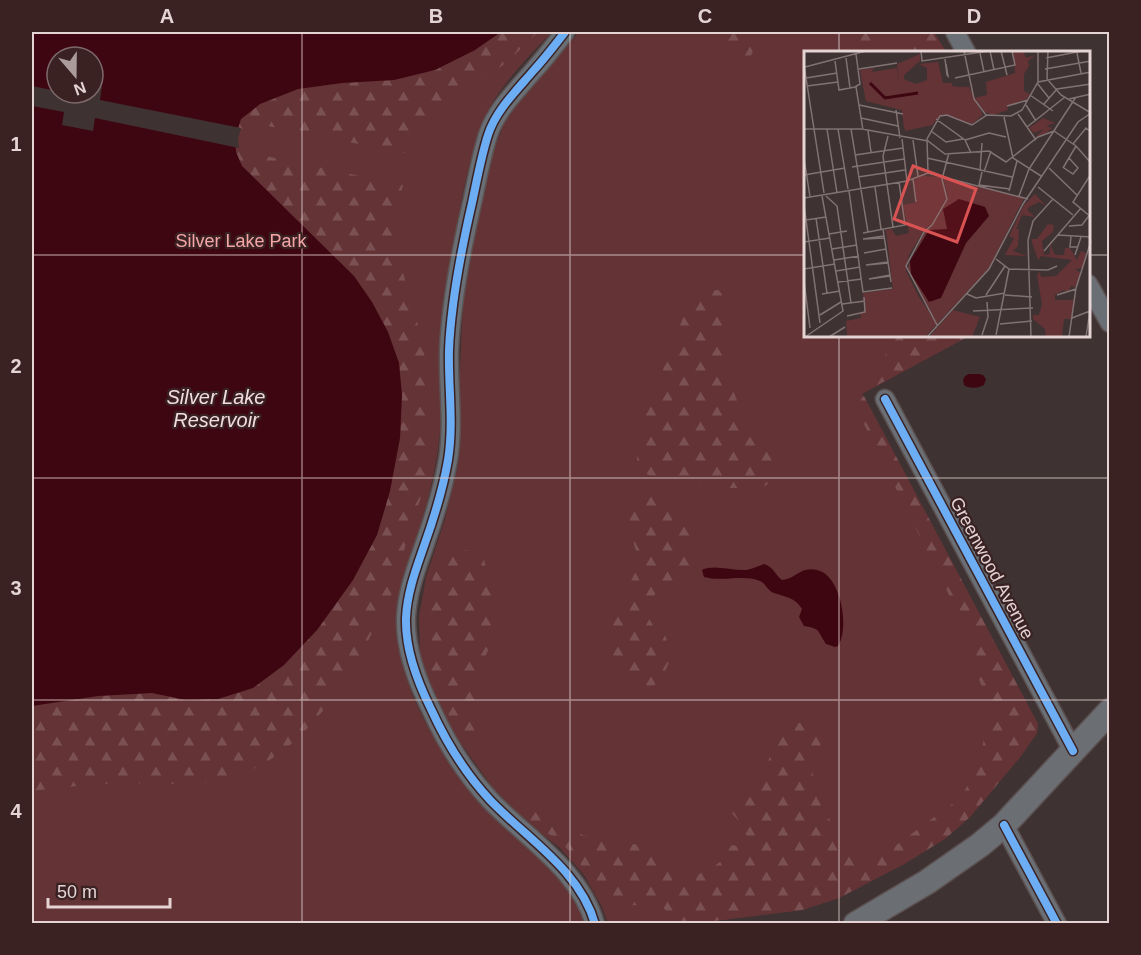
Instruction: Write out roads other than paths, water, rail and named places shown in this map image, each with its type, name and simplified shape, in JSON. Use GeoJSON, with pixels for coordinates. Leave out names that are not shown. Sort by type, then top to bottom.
{"type":"FeatureCollection","features":[{"type":"Feature","properties":{"kind":"main road"},"geometry":{"type":"LineString","coordinates":[[857,923],[927,882],[1004,825],[1110,711]]}},
{"type":"Feature","properties":{"kind":"street"},"geometry":{"type":"LineString","coordinates":[[565,32],[505,104],[489,132],[462,247],[453,309],[449,351],[448,459],[432,521],[412,583],[407,603],[406,621],[411,659],[417,677],[447,741],[466,772],[489,799],[561,867],[591,911],[595,924]]}},
{"type":"Feature","properties":{"kind":"street"},"geometry":{"type":"LineString","coordinates":[[955,32],[965,51]]}},
{"type":"Feature","properties":{"kind":"street"},"geometry":{"type":"LineString","coordinates":[[1090,286],[1110,323]]}},
{"type":"Feature","properties":{"kind":"street","name":"Greenwood Avenue"},"geometry":{"type":"LineString","coordinates":[[885,399],[1073,751]]}},
{"type":"Feature","properties":{"kind":"street"},"geometry":{"type":"LineString","coordinates":[[1004,825],[1057,924]]}},
{"type":"Feature","properties":{"kind":"water","name":"Silver Lake Reservoir"},"geometry":{"type":"Polygon","coordinates":[[[32,32],[501,32],[475,50],[435,70],[394,80],[342,83],[298,89],[260,104],[241,119],[235,138],[236,152],[242,166],[354,276],[372,302],[388,332],[399,363],[402,395],[400,438],[390,491],[377,535],[353,580],[317,630],[284,665],[253,688],[218,699],[186,700],[152,693],[98,696],[32,706],[32,32]]]}},
{"type":"Feature","properties":{"kind":"water"},"geometry":{"type":"Polygon","coordinates":[[[979,374],[986,379],[984,385],[974,388],[964,385],[965,376],[979,374]]]}},
{"type":"Feature","properties":{"kind":"water"},"geometry":{"type":"Polygon","coordinates":[[[764,564],[782,580],[811,569],[825,574],[832,581],[843,615],[842,638],[838,646],[826,644],[818,631],[804,626],[799,617],[802,609],[796,602],[772,592],[760,581],[747,578],[704,577],[702,570],[712,568],[746,570],[764,564]]]}},
{"type":"Feature","properties":{"kind":"park label","name":"Silver Lake Park"},"geometry":{"type":"Point","coordinates":[241,241]}}]}
